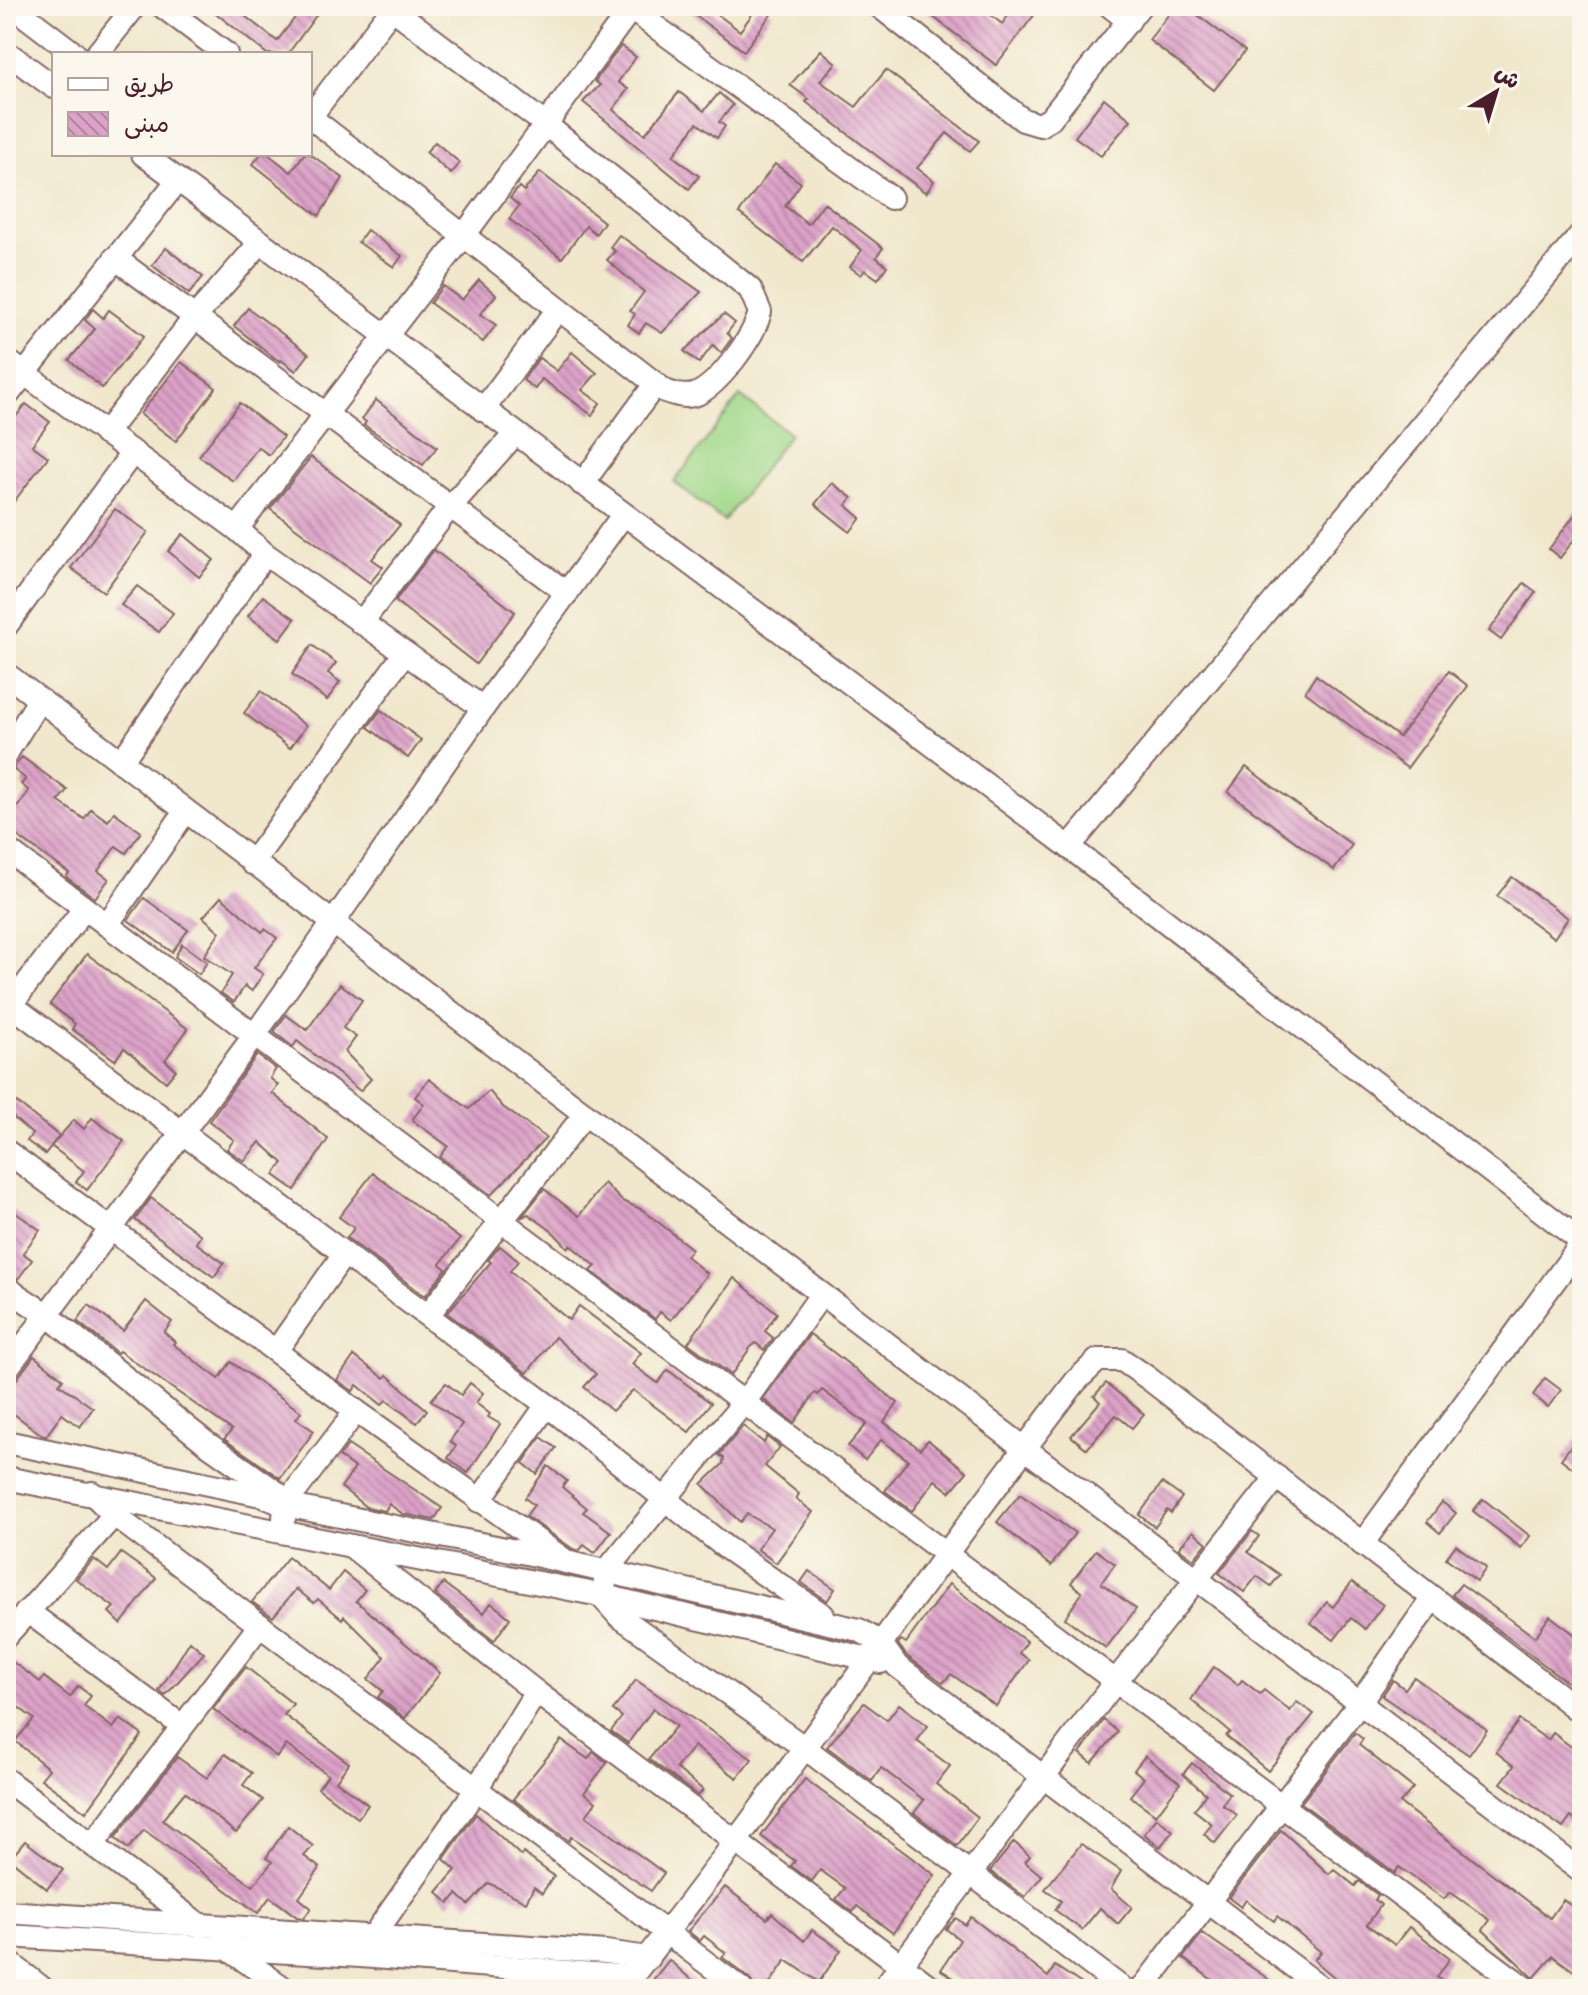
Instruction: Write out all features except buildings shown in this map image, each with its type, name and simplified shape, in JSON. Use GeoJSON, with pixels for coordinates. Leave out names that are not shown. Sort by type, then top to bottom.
{"type":"FeatureCollection","features":[{"type":"Feature","properties":{"kind":"street"},"geometry":{"type":"LineString","coordinates":[[12,6],[72,52]]}},
{"type":"Feature","properties":{"kind":"street"},"geometry":{"type":"LineString","coordinates":[[99,52],[135,6]]}},
{"type":"Feature","properties":{"kind":"street"},"geometry":{"type":"LineString","coordinates":[[162,6],[223,52]]}},
{"type":"Feature","properties":{"kind":"street"},"geometry":{"type":"LineString","coordinates":[[879,6],[980,87],[1035,125],[1050,119],[1135,13],[1110,6]]}},
{"type":"Feature","properties":{"kind":"street"},"geometry":{"type":"LineString","coordinates":[[312,114],[392,7],[693,240],[750,289],[760,312],[747,342],[707,387],[694,395],[681,396],[654,386],[465,234],[312,119]]}},
{"type":"Feature","properties":{"kind":"street"},"geometry":{"type":"LineString","coordinates":[[237,529],[465,234],[632,8],[891,198]]}},
{"type":"Feature","properties":{"kind":"street"},"geometry":{"type":"LineString","coordinates":[[6,52],[52,86]]}},
{"type":"Feature","properties":{"kind":"street"},"geometry":{"type":"LineString","coordinates":[[146,156],[1069,847],[1582,1243],[1362,1544]]}},
{"type":"Feature","properties":{"kind":"street"},"geometry":{"type":"LineString","coordinates":[[6,397],[15,367],[115,258],[178,180]]}},
{"type":"Feature","properties":{"kind":"street"},"geometry":{"type":"LineString","coordinates":[[1069,847],[1582,233]]}},
{"type":"Feature","properties":{"kind":"street"},"geometry":{"type":"LineString","coordinates":[[105,434],[195,317],[261,242]]}},
{"type":"Feature","properties":{"kind":"street"},"geometry":{"type":"LineString","coordinates":[[115,258],[323,416],[567,593]]}},
{"type":"Feature","properties":{"kind":"street"},"geometry":{"type":"LineString","coordinates":[[483,410],[558,309]]}},
{"type":"Feature","properties":{"kind":"street"},"geometry":{"type":"LineString","coordinates":[[15,367],[237,529],[265,554],[483,708]]}},
{"type":"Feature","properties":{"kind":"street"},"geometry":{"type":"LineString","coordinates":[[582,484],[654,386]]}},
{"type":"Feature","properties":{"kind":"street"},"geometry":{"type":"LineString","coordinates":[[361,623],[449,508],[515,434]]}},
{"type":"Feature","properties":{"kind":"street"},"geometry":{"type":"LineString","coordinates":[[6,626],[133,452]]}},
{"type":"Feature","properties":{"kind":"street"},"geometry":{"type":"LineString","coordinates":[[6,1370],[335,925],[483,708],[623,515]]}},
{"type":"Feature","properties":{"kind":"street"},"geometry":{"type":"LineString","coordinates":[[121,762],[265,554]]}},
{"type":"Feature","properties":{"kind":"street"},"geometry":{"type":"LineString","coordinates":[[252,863],[405,653]]}},
{"type":"Feature","properties":{"kind":"street"},"geometry":{"type":"LineString","coordinates":[[6,674],[1582,1872]]}},
{"type":"Feature","properties":{"kind":"street"},"geometry":{"type":"LineString","coordinates":[[6,754],[39,700]]}},
{"type":"Feature","properties":{"kind":"street"},"geometry":{"type":"LineString","coordinates":[[107,925],[185,812]]}},
{"type":"Feature","properties":{"kind":"street"},"geometry":{"type":"LineString","coordinates":[[6,849],[502,1223],[745,1401],[943,1555],[1282,1803],[1526,1989]]}},
{"type":"Feature","properties":{"kind":"street"},"geometry":{"type":"LineString","coordinates":[[84,909],[8,1005],[183,1131],[547,1405],[762,1574],[897,1666],[1323,1989]]}},
{"type":"Feature","properties":{"kind":"street"},"geometry":{"type":"LineString","coordinates":[[428,1315],[585,1114]]}},
{"type":"Feature","properties":{"kind":"street"},"geometry":{"type":"LineString","coordinates":[[6,1151],[356,1411],[570,1564]]}},
{"type":"Feature","properties":{"kind":"street"},"geometry":{"type":"LineString","coordinates":[[276,1351],[344,1254]]}},
{"type":"Feature","properties":{"kind":"street"},"geometry":{"type":"LineString","coordinates":[[6,1288],[46,1314],[225,1457],[287,1502]]}},
{"type":"Feature","properties":{"kind":"street"},"geometry":{"type":"LineString","coordinates":[[600,1595],[608,1573],[745,1401],[821,1295]]}},
{"type":"Feature","properties":{"kind":"street"},"geometry":{"type":"LineString","coordinates":[[6,1936],[228,1949],[627,1983],[737,1843],[943,1555],[1076,1381],[1098,1360],[1122,1360],[1582,1713]]}},
{"type":"Feature","properties":{"kind":"street"},"geometry":{"type":"LineString","coordinates":[[479,1501],[547,1405]]}},
{"type":"Feature","properties":{"kind":"street"},"geometry":{"type":"LineString","coordinates":[[283,1534],[287,1502],[356,1411]]}},
{"type":"Feature","properties":{"kind":"street"},"geometry":{"type":"LineString","coordinates":[[6,1442],[835,1622]]}},
{"type":"Feature","properties":{"kind":"street"},"geometry":{"type":"LineString","coordinates":[[883,1989],[1115,1682],[1277,1477]]}},
{"type":"Feature","properties":{"kind":"street"},"geometry":{"type":"LineString","coordinates":[[6,1478],[283,1534],[347,1542],[874,1650]]}},
{"type":"Feature","properties":{"kind":"street"},"geometry":{"type":"LineString","coordinates":[[92,1493],[114,1515],[475,1791],[741,1989]]}},
{"type":"Feature","properties":{"kind":"street"},"geometry":{"type":"LineString","coordinates":[[6,1636],[114,1515]]}},
{"type":"Feature","properties":{"kind":"street"},"geometry":{"type":"LineString","coordinates":[[347,1542],[536,1692],[933,1989]]}},
{"type":"Feature","properties":{"kind":"street"},"geometry":{"type":"LineString","coordinates":[[600,1595],[619,1616],[805,1748],[1123,1989]]}},
{"type":"Feature","properties":{"kind":"street"},"geometry":{"type":"LineString","coordinates":[[1142,1989],[1359,1704],[1432,1599]]}},
{"type":"Feature","properties":{"kind":"street"},"geometry":{"type":"LineString","coordinates":[[27,1611],[182,1726]]}},
{"type":"Feature","properties":{"kind":"street"},"geometry":{"type":"LineString","coordinates":[[93,1844],[260,1625]]}},
{"type":"Feature","properties":{"kind":"street"},"geometry":{"type":"LineString","coordinates":[[374,1935],[475,1791],[536,1692]]}},
{"type":"Feature","properties":{"kind":"street"},"geometry":{"type":"LineString","coordinates":[[6,1780],[285,1989]]}},
{"type":"Feature","properties":{"kind":"street"},"geometry":{"type":"LineString","coordinates":[[6,1912],[374,1935],[606,1952],[648,1958]]}},
{"type":"Feature","properties":{"kind":"street"},"geometry":{"type":"LineString","coordinates":[[6,1960],[43,1989]]}},
{"type":"Feature","properties":{"kind":"green space"},"geometry":{"type":"Polygon","coordinates":[[[740,396],[790,434],[724,521],[674,482],[740,396]]]}}]}
